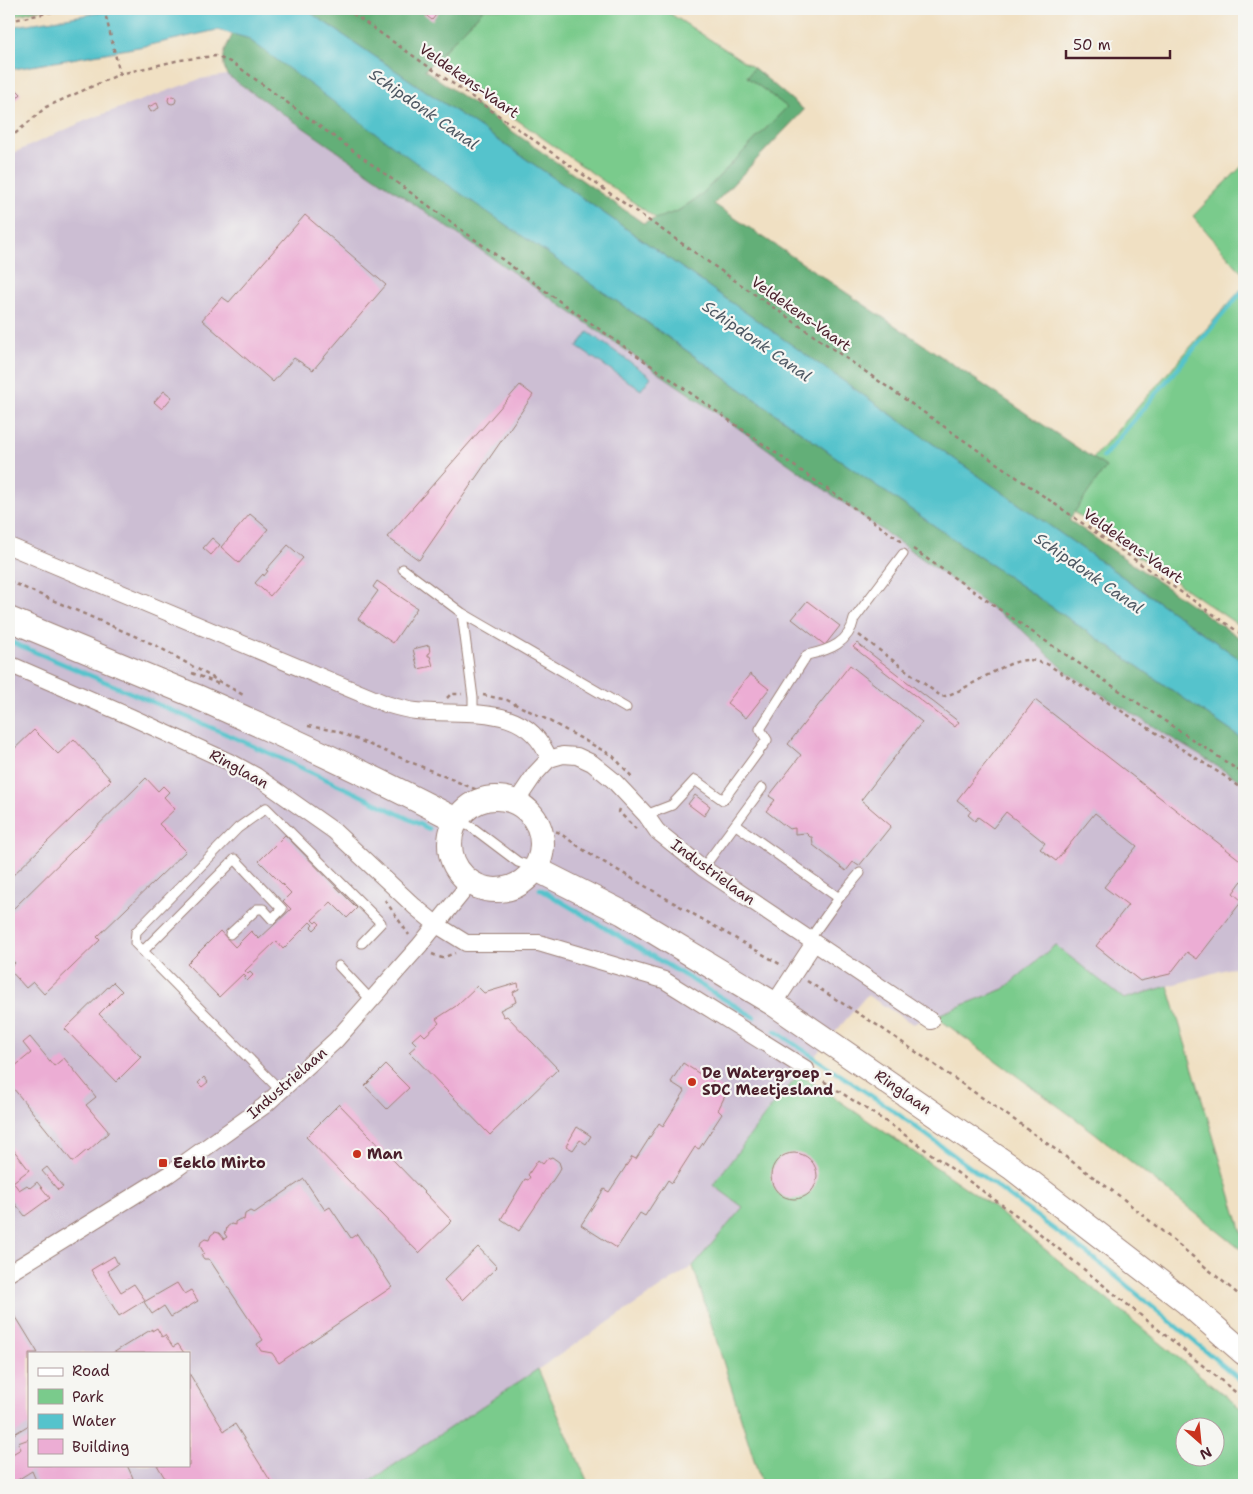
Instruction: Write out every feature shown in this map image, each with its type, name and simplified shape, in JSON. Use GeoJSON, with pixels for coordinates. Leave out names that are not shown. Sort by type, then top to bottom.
{"type":"FeatureCollection","features":[{"type":"Feature","properties":{"kind":"main road"},"geometry":{"type":"LineString","coordinates":[[9,619],[194,696],[293,740],[411,796],[456,820]]}},
{"type":"Feature","properties":{"kind":"main road"},"geometry":{"type":"LineString","coordinates":[[489,798],[504,798],[516,802],[531,814],[540,830],[543,844],[541,856],[529,878],[522,883],[502,891],[485,890],[470,883],[458,872],[451,857],[449,840],[456,820],[476,802],[489,798]]}},
{"type":"Feature","properties":{"kind":"main road","name":"Ringlaan"},"geometry":{"type":"LineString","coordinates":[[536,868],[623,913],[774,1004],[1011,1167],[1186,1302],[1244,1353]]}},
{"type":"Feature","properties":{"kind":"street"},"geometry":{"type":"LineString","coordinates":[[9,546],[386,704],[416,711],[488,714],[513,721],[533,732],[544,746],[549,759],[535,774],[516,802]]}},
{"type":"Feature","properties":{"kind":"street","name":"Ringlaan"},"geometry":{"type":"LineString","coordinates":[[9,664],[131,717],[256,776],[334,831],[437,925]]}},
{"type":"Feature","properties":{"kind":"street","name":"Industrielaan"},"geometry":{"type":"LineString","coordinates":[[549,759],[563,755],[577,756],[592,763],[613,780],[646,815],[657,831],[703,868],[931,1022]]}},
{"type":"Feature","properties":{"kind":"street","name":"Industrielaan"},"geometry":{"type":"LineString","coordinates":[[9,1273],[169,1174],[264,1106],[336,1040],[437,925],[470,883]]}},
{"type":"Feature","properties":{"kind":"street"},"geometry":{"type":"LineString","coordinates":[[437,925],[466,944],[539,942],[664,980],[806,1069]]}},
{"type":"Feature","properties":{"kind":"street"},"geometry":{"type":"LineString","coordinates":[[774,1004],[795,973],[812,941]]}},
{"type":"Feature","properties":{"kind":"lane"},"geometry":{"type":"LineString","coordinates":[[646,815],[672,805],[695,780],[723,800],[767,740],[760,729],[808,655],[823,652],[840,644],[852,630],[854,619],[903,554]]}},
{"type":"Feature","properties":{"kind":"lane"},"geometry":{"type":"LineString","coordinates":[[403,569],[462,612],[626,708]]}},
{"type":"Feature","properties":{"kind":"lane"},"geometry":{"type":"LineString","coordinates":[[462,612],[473,712]]}},
{"type":"Feature","properties":{"kind":"lane"},"geometry":{"type":"LineString","coordinates":[[703,868],[762,788]]}},
{"type":"Feature","properties":{"kind":"lane"},"geometry":{"type":"LineString","coordinates":[[281,1090],[135,943],[136,932],[238,828],[266,808],[381,923],[362,943]]}},
{"type":"Feature","properties":{"kind":"lane"},"geometry":{"type":"LineString","coordinates":[[456,820],[473,828],[518,862],[536,868]]}},
{"type":"Feature","properties":{"kind":"lane"},"geometry":{"type":"LineString","coordinates":[[736,825],[839,898]]}},
{"type":"Feature","properties":{"kind":"lane"},"geometry":{"type":"LineString","coordinates":[[143,951],[235,859],[282,909],[272,920],[264,909],[257,909],[230,934]]}},
{"type":"Feature","properties":{"kind":"lane"},"geometry":{"type":"LineString","coordinates":[[812,941],[839,898],[860,873]]}},
{"type":"Feature","properties":{"kind":"lane"},"geometry":{"type":"LineString","coordinates":[[339,966],[372,1000]]}},
{"type":"Feature","properties":{"kind":"path"},"geometry":{"type":"LineString","coordinates":[[9,21],[66,9]]}},
{"type":"Feature","properties":{"kind":"path"},"geometry":{"type":"LineString","coordinates":[[104,9],[120,74]]}},
{"type":"Feature","properties":{"kind":"path","name":"Veldekens-Vaart"},"geometry":{"type":"LineString","coordinates":[[346,9],[1244,636]]}},
{"type":"Feature","properties":{"kind":"path"},"geometry":{"type":"LineString","coordinates":[[9,140],[46,108],[120,74],[180,60],[215,56],[233,63],[563,303],[1038,636],[1244,774]]}},
{"type":"Feature","properties":{"kind":"path"},"geometry":{"type":"LineString","coordinates":[[9,581],[155,645],[245,697]]}},
{"type":"Feature","properties":{"kind":"path"},"geometry":{"type":"LineString","coordinates":[[852,630],[942,697],[959,691],[1011,664],[1028,660],[1047,664],[1244,791]]}},
{"type":"Feature","properties":{"kind":"path"},"geometry":{"type":"LineString","coordinates":[[447,712],[448,696],[451,694],[472,693],[507,700],[520,705],[613,756],[637,782],[639,787],[638,791],[621,807],[619,812],[637,830]]}},
{"type":"Feature","properties":{"kind":"path"},"geometry":{"type":"LineString","coordinates":[[304,725],[337,731],[484,793]]}},
{"type":"Feature","properties":{"kind":"path"},"geometry":{"type":"LineString","coordinates":[[540,830],[558,832],[588,853],[795,973],[880,1027],[1114,1191],[1244,1299]]}},
{"type":"Feature","properties":{"kind":"path"},"geometry":{"type":"LineString","coordinates":[[806,1069],[891,1125],[1023,1220],[1244,1399]]}},
{"type":"Feature","properties":{"kind":"shaded area"},"geometry":{"type":"Polygon","coordinates":[[[227,75],[727,420],[1021,629],[1069,674],[1244,783],[1244,964],[1124,999],[1055,946],[1004,989],[913,1024],[867,995],[772,1106],[713,1185],[743,1207],[693,1266],[364,1485],[9,1485],[9,155],[87,120],[200,79],[227,75]]]}},
{"type":"Feature","properties":{"kind":"green space"},"geometry":{"type":"Polygon","coordinates":[[[9,9],[43,9],[9,17],[9,9]]]}},
{"type":"Feature","properties":{"kind":"green space"},"geometry":{"type":"Polygon","coordinates":[[[305,9],[484,9],[425,70],[643,223],[678,211],[700,196],[787,107],[747,77],[754,68],[804,110],[714,204],[1106,467],[1069,520],[1244,641],[1244,662],[548,174],[305,9]]]}},
{"type":"Feature","properties":{"kind":"green space"},"geometry":{"type":"Polygon","coordinates":[[[484,9],[663,9],[754,68],[747,77],[787,107],[700,196],[678,211],[657,219],[434,61],[484,9]]]}},
{"type":"Feature","properties":{"kind":"green space"},"geometry":{"type":"Polygon","coordinates":[[[233,34],[247,38],[864,477],[1244,740],[1244,783],[1069,674],[1021,629],[727,420],[227,75],[224,54],[233,34]]]}},
{"type":"Feature","properties":{"kind":"green space"},"geometry":{"type":"Polygon","coordinates":[[[1244,164],[1244,275],[1193,216],[1244,164]]]}},
{"type":"Feature","properties":{"kind":"green space"},"geometry":{"type":"Polygon","coordinates":[[[1244,286],[1244,629],[1074,512],[1106,467],[1093,458],[1244,286]]]}},
{"type":"Feature","properties":{"kind":"green space"},"geometry":{"type":"Polygon","coordinates":[[[1055,945],[1124,999],[1168,986],[1244,1239],[1244,1252],[1095,1133],[935,1016],[1004,989],[1055,945]]]}},
{"type":"Feature","properties":{"kind":"green space"},"geometry":{"type":"Polygon","coordinates":[[[800,1074],[988,1203],[1244,1411],[1244,1485],[762,1485],[693,1266],[743,1207],[713,1185],[772,1106],[800,1074]]]}},
{"type":"Feature","properties":{"kind":"green space"},"geometry":{"type":"Polygon","coordinates":[[[538,1369],[589,1485],[364,1485],[538,1369]]]}},
{"type":"Feature","properties":{"kind":"water","name":"Schipdonk Canal"},"geometry":{"type":"Polygon","coordinates":[[[123,9],[305,9],[548,174],[1244,662],[1244,740],[864,477],[641,318],[415,162],[247,38],[217,30],[150,45],[9,70],[9,27],[123,9]]]}},
{"type":"Feature","properties":{"kind":"water"},"geometry":{"type":"Polygon","coordinates":[[[588,332],[651,377],[641,390],[577,347],[588,332]]]}},
{"type":"Feature","properties":{"kind":"building"},"geometry":{"type":"Polygon","coordinates":[[[427,9],[437,9],[439,11],[432,20],[423,13],[427,9]]]}},
{"type":"Feature","properties":{"kind":"building"},"geometry":{"type":"Polygon","coordinates":[[[16,89],[21,94],[9,107],[9,98],[16,89]]]}},
{"type":"Feature","properties":{"kind":"building"},"geometry":{"type":"Polygon","coordinates":[[[172,96],[176,100],[172,104],[168,100],[172,96]]]}},
{"type":"Feature","properties":{"kind":"building"},"geometry":{"type":"Polygon","coordinates":[[[157,103],[159,108],[151,112],[148,107],[157,103]]]}},
{"type":"Feature","properties":{"kind":"building"},"geometry":{"type":"Polygon","coordinates":[[[305,215],[386,285],[313,370],[294,358],[273,382],[202,320],[222,297],[229,302],[305,215]]]}},
{"type":"Feature","properties":{"kind":"building"},"geometry":{"type":"Polygon","coordinates":[[[520,385],[533,395],[419,560],[387,537],[520,385]]]}},
{"type":"Feature","properties":{"kind":"building"},"geometry":{"type":"Polygon","coordinates":[[[164,391],[172,397],[162,409],[154,402],[164,391]]]}},
{"type":"Feature","properties":{"kind":"building"},"geometry":{"type":"Polygon","coordinates":[[[250,514],[268,529],[239,563],[221,547],[250,514]]]}},
{"type":"Feature","properties":{"kind":"building"},"geometry":{"type":"Polygon","coordinates":[[[212,538],[220,545],[211,555],[203,548],[212,538]]]}},
{"type":"Feature","properties":{"kind":"building"},"geometry":{"type":"Polygon","coordinates":[[[288,545],[303,558],[270,596],[255,583],[263,574],[264,576],[268,571],[266,570],[288,545]]]}},
{"type":"Feature","properties":{"kind":"building"},"geometry":{"type":"Polygon","coordinates":[[[377,581],[417,608],[393,643],[358,619],[378,591],[373,587],[377,581]]]}},
{"type":"Feature","properties":{"kind":"building"},"geometry":{"type":"Polygon","coordinates":[[[807,601],[840,626],[825,645],[792,619],[807,601]]]}},
{"type":"Feature","properties":{"kind":"building"},"geometry":{"type":"Polygon","coordinates":[[[857,643],[959,722],[955,727],[853,647],[857,643]]]}},
{"type":"Feature","properties":{"kind":"building"},"geometry":{"type":"Polygon","coordinates":[[[429,645],[430,653],[428,656],[430,656],[433,666],[418,669],[413,649],[429,645]]]}},
{"type":"Feature","properties":{"kind":"building"},"geometry":{"type":"Polygon","coordinates":[[[850,665],[922,722],[861,800],[891,826],[859,866],[853,862],[846,871],[813,845],[812,837],[806,833],[795,834],[795,828],[789,829],[766,811],[775,800],[769,796],[801,755],[788,744],[850,665]]]}},
{"type":"Feature","properties":{"kind":"building"},"geometry":{"type":"Polygon","coordinates":[[[750,674],[769,689],[746,718],[727,703],[750,674]]]}},
{"type":"Feature","properties":{"kind":"building"},"geometry":{"type":"Polygon","coordinates":[[[1035,700],[1244,863],[1244,878],[1233,893],[1242,901],[1197,959],[1187,952],[1170,974],[1140,981],[1096,946],[1128,905],[1104,887],[1137,846],[1095,813],[1056,861],[1040,849],[1045,843],[1006,812],[993,828],[978,817],[975,821],[968,815],[971,811],[957,800],[1035,700]]]}},
{"type":"Feature","properties":{"kind":"building"},"geometry":{"type":"Polygon","coordinates":[[[34,730],[58,754],[74,739],[111,780],[9,879],[9,754],[34,730]]]}},
{"type":"Feature","properties":{"kind":"building"},"geometry":{"type":"Polygon","coordinates":[[[146,778],[158,791],[163,786],[169,792],[164,797],[175,809],[159,824],[186,851],[97,937],[100,940],[44,994],[33,982],[26,988],[9,969],[15,963],[9,957],[9,913],[146,778]]]}},
{"type":"Feature","properties":{"kind":"building"},"geometry":{"type":"Polygon","coordinates":[[[695,795],[710,806],[704,816],[688,804],[695,795]]]}},
{"type":"Feature","properties":{"kind":"building"},"geometry":{"type":"Polygon","coordinates":[[[285,835],[357,908],[347,918],[331,902],[312,920],[320,924],[314,930],[310,922],[283,949],[276,941],[245,971],[253,975],[247,981],[243,974],[219,997],[187,964],[220,931],[235,947],[251,931],[259,939],[291,909],[283,901],[291,893],[259,861],[285,835]]]}},
{"type":"Feature","properties":{"kind":"building"},"geometry":{"type":"Polygon","coordinates":[[[113,982],[122,991],[99,1014],[141,1057],[116,1082],[65,1029],[113,982]]]}},
{"type":"Feature","properties":{"kind":"building"},"geometry":{"type":"Polygon","coordinates":[[[518,983],[519,989],[513,992],[516,1002],[500,1010],[504,1017],[507,1016],[558,1069],[490,1135],[409,1052],[417,1045],[412,1040],[421,1032],[425,1036],[439,1023],[436,1019],[456,1006],[477,986],[484,993],[518,983]]]}},
{"type":"Feature","properties":{"kind":"building"},"geometry":{"type":"Polygon","coordinates":[[[30,1037],[54,1066],[64,1058],[96,1097],[86,1105],[108,1133],[74,1161],[72,1161],[9,1083],[9,1063],[14,1067],[31,1053],[23,1043],[30,1037]]]}},
{"type":"Feature","properties":{"kind":"building"},"geometry":{"type":"Polygon","coordinates":[[[683,1063],[703,1076],[704,1074],[714,1080],[712,1082],[727,1092],[718,1110],[722,1114],[699,1149],[695,1147],[672,1183],[668,1180],[645,1216],[640,1213],[617,1248],[581,1225],[604,1189],[609,1192],[632,1157],[636,1159],[659,1123],[663,1126],[685,1091],[671,1082],[683,1063]]]}},
{"type":"Feature","properties":{"kind":"building"},"geometry":{"type":"Polygon","coordinates":[[[386,1065],[409,1088],[387,1109],[365,1086],[386,1065]]]}},
{"type":"Feature","properties":{"kind":"building"},"geometry":{"type":"Polygon","coordinates":[[[204,1077],[208,1082],[202,1087],[198,1083],[204,1077]]]}},
{"type":"Feature","properties":{"kind":"building"},"geometry":{"type":"Polygon","coordinates":[[[339,1104],[452,1221],[419,1253],[306,1137],[339,1104]]]}},
{"type":"Feature","properties":{"kind":"building"},"geometry":{"type":"Polygon","coordinates":[[[577,1127],[591,1136],[586,1144],[580,1140],[573,1150],[566,1146],[577,1127]]]}},
{"type":"Feature","properties":{"kind":"building"},"geometry":{"type":"Polygon","coordinates":[[[9,1144],[29,1170],[13,1182],[19,1190],[27,1185],[30,1188],[37,1182],[50,1198],[25,1216],[9,1196],[9,1144]]]}},
{"type":"Feature","properties":{"kind":"building"},"geometry":{"type":"Polygon","coordinates":[[[794,1153],[807,1157],[813,1163],[817,1176],[813,1189],[807,1195],[794,1199],[781,1195],[775,1189],[771,1176],[775,1163],[781,1157],[794,1153]]]}},
{"type":"Feature","properties":{"kind":"building"},"geometry":{"type":"Polygon","coordinates":[[[552,1157],[559,1162],[561,1168],[519,1231],[501,1219],[525,1179],[528,1180],[530,1177],[528,1175],[538,1160],[543,1164],[552,1157]]]}},
{"type":"Feature","properties":{"kind":"building"},"geometry":{"type":"Polygon","coordinates":[[[47,1167],[63,1187],[58,1190],[42,1171],[47,1167]]]}},
{"type":"Feature","properties":{"kind":"building"},"geometry":{"type":"Polygon","coordinates":[[[304,1179],[325,1210],[330,1207],[351,1238],[357,1234],[392,1287],[279,1363],[272,1353],[261,1351],[257,1344],[263,1340],[209,1259],[204,1259],[201,1255],[204,1253],[200,1246],[201,1242],[205,1239],[209,1240],[215,1232],[219,1233],[224,1239],[227,1237],[224,1233],[231,1224],[235,1225],[235,1222],[240,1219],[244,1220],[245,1214],[250,1211],[254,1213],[304,1179]]]}},
{"type":"Feature","properties":{"kind":"building"},"geometry":{"type":"Polygon","coordinates":[[[478,1247],[497,1267],[463,1300],[444,1280],[478,1247]]]}},
{"type":"Feature","properties":{"kind":"building"},"geometry":{"type":"Polygon","coordinates":[[[114,1256],[118,1264],[108,1271],[121,1292],[134,1284],[145,1300],[119,1316],[91,1270],[114,1256]]]}},
{"type":"Feature","properties":{"kind":"building"},"geometry":{"type":"Polygon","coordinates":[[[177,1283],[184,1294],[191,1290],[198,1301],[171,1317],[164,1306],[152,1314],[144,1302],[177,1283]]]}},
{"type":"Feature","properties":{"kind":"building"},"geometry":{"type":"Polygon","coordinates":[[[16,1317],[37,1352],[28,1352],[28,1426],[9,1437],[9,1322],[16,1317]]]}},
{"type":"Feature","properties":{"kind":"building"},"geometry":{"type":"Polygon","coordinates":[[[157,1328],[162,1337],[165,1335],[173,1347],[178,1344],[183,1352],[115,1352],[152,1329],[152,1331],[157,1328]]]}},
{"type":"Feature","properties":{"kind":"building"},"geometry":{"type":"Polygon","coordinates":[[[190,1375],[224,1431],[235,1424],[273,1485],[183,1485],[181,1482],[176,1485],[169,1485],[158,1466],[190,1466],[190,1375]]]}},
{"type":"Feature","properties":{"kind":"building"},"geometry":{"type":"Polygon","coordinates":[[[28,1439],[28,1466],[127,1466],[133,1478],[119,1485],[38,1485],[32,1471],[11,1484],[9,1480],[9,1456],[21,1449],[18,1443],[28,1439]]]}},
{"type":"Feature","properties":{"kind":"waterway"},"geometry":{"type":"LineString","coordinates":[[1103,457],[1244,289]]}},
{"type":"Feature","properties":{"kind":"waterway"},"geometry":{"type":"LineString","coordinates":[[9,641],[273,755],[429,829]]}},
{"type":"Feature","properties":{"kind":"waterway"},"geometry":{"type":"LineString","coordinates":[[540,889],[754,1017]]}},
{"type":"Feature","properties":{"kind":"waterway"},"geometry":{"type":"LineString","coordinates":[[775,1031],[894,1111],[1101,1264],[1244,1383]]}},
{"type":"Feature","properties":{"kind":"place","name":"De Watergroep - SDC Meetjesland"},"geometry":{"type":"Point","coordinates":[692,1082]}},
{"type":"Feature","properties":{"kind":"place","name":"Man"},"geometry":{"type":"Point","coordinates":[357,1154]}},
{"type":"Feature","properties":{"kind":"place","name":"Eeklo Mirto"},"geometry":{"type":"Point","coordinates":[163,1163]}}]}
